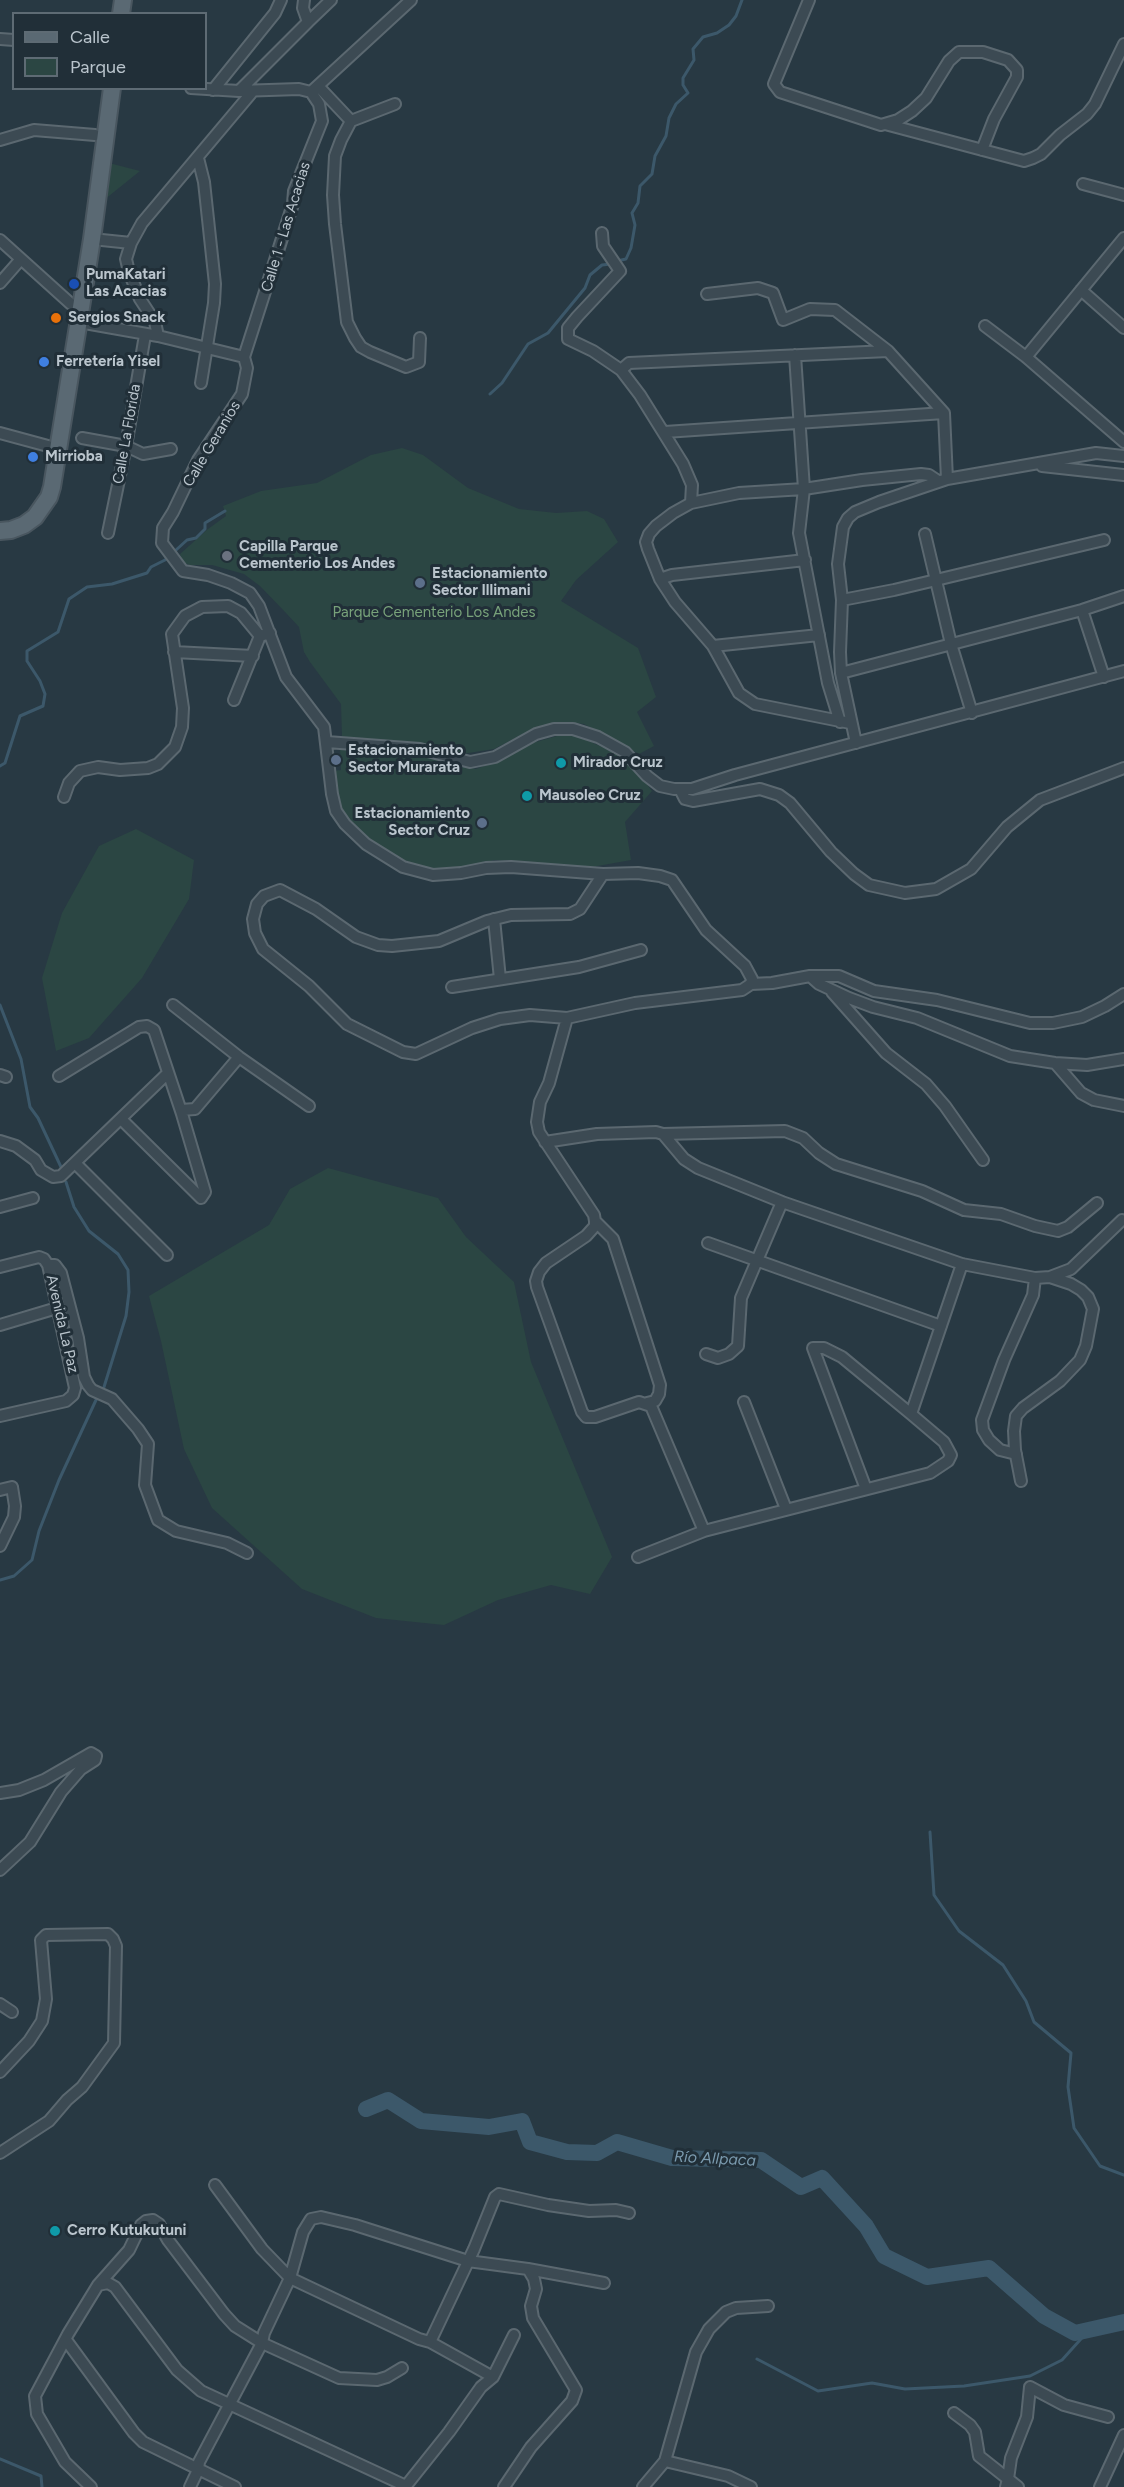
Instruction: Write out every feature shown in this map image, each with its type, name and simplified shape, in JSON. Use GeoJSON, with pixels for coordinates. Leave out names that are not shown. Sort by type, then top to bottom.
{"type":"FeatureCollection","features":[{"type":"Feature","properties":{"kind":"main road"},"geometry":{"type":"LineString","coordinates":[[0,531],[24,525],[35,517],[52,487],[53,447],[87,238],[100,136],[101,90]]}},
{"type":"Feature","properties":{"kind":"main road"},"geometry":{"type":"LineString","coordinates":[[100,136],[112,90]]}},
{"type":"Feature","properties":{"kind":"main road"},"geometry":{"type":"LineString","coordinates":[[0,520],[18,515],[30,506],[41,483],[53,447]]}},
{"type":"Feature","properties":{"kind":"street"},"geometry":{"type":"LineString","coordinates":[[213,90],[275,13],[281,0]]}},
{"type":"Feature","properties":{"kind":"street"},"geometry":{"type":"LineString","coordinates":[[304,0],[303,8],[308,22]]}},
{"type":"Feature","properties":{"kind":"street"},"geometry":{"type":"LineString","coordinates":[[239,91],[331,0]]}},
{"type":"Feature","properties":{"kind":"street"},"geometry":{"type":"LineString","coordinates":[[315,89],[411,0]]}},
{"type":"Feature","properties":{"kind":"street"},"geometry":{"type":"LineString","coordinates":[[809,0],[774,84],[777,89],[799,99],[881,125],[898,120],[926,98],[949,61],[959,52],[983,52],[1008,60],[1017,70],[1017,77],[994,119],[982,150]]}},
{"type":"Feature","properties":{"kind":"street"},"geometry":{"type":"LineString","coordinates":[[884,124],[1024,161],[1041,154],[1060,135],[1080,121],[1095,104],[1124,44]]}},
{"type":"Feature","properties":{"kind":"street"},"geometry":{"type":"LineString","coordinates":[[207,89],[315,89],[351,121]]}},
{"type":"Feature","properties":{"kind":"street","name":"Calle 1 - Las Acacias"},"geometry":{"type":"LineString","coordinates":[[244,357],[293,204],[294,191],[322,121],[315,89]]}},
{"type":"Feature","properties":{"kind":"street"},"geometry":{"type":"LineString","coordinates":[[158,336],[155,322],[140,299],[129,272],[126,258],[131,243],[142,223],[253,91]]}},
{"type":"Feature","properties":{"kind":"street"},"geometry":{"type":"LineString","coordinates":[[395,104],[351,121],[335,156],[333,195],[347,322],[361,346],[406,367],[419,362],[420,338]]}},
{"type":"Feature","properties":{"kind":"street"},"geometry":{"type":"LineString","coordinates":[[0,140],[34,129],[100,136]]}},
{"type":"Feature","properties":{"kind":"street"},"geometry":{"type":"LineString","coordinates":[[198,158],[204,182],[214,284],[201,383]]}},
{"type":"Feature","properties":{"kind":"street"},"geometry":{"type":"LineString","coordinates":[[1083,184],[1124,195]]}},
{"type":"Feature","properties":{"kind":"street"},"geometry":{"type":"LineString","coordinates":[[602,233],[603,246],[620,270],[577,316],[566,334],[570,342],[593,351],[621,370],[665,432],[683,464],[692,485],[691,502]]}},
{"type":"Feature","properties":{"kind":"street"},"geometry":{"type":"LineString","coordinates":[[87,238],[131,243]]}},
{"type":"Feature","properties":{"kind":"street"},"geometry":{"type":"LineString","coordinates":[[1026,357],[1124,238]]}},
{"type":"Feature","properties":{"kind":"street"},"geometry":{"type":"LineString","coordinates":[[0,240],[75,313],[145,334],[244,357]]}},
{"type":"Feature","properties":{"kind":"street"},"geometry":{"type":"LineString","coordinates":[[0,283],[21,259]]}},
{"type":"Feature","properties":{"kind":"street"},"geometry":{"type":"LineString","coordinates":[[707,294],[758,288],[773,293],[783,320],[810,309],[835,310],[888,351],[944,413],[942,480]]}},
{"type":"Feature","properties":{"kind":"street"},"geometry":{"type":"LineString","coordinates":[[1081,290],[1124,328]]}},
{"type":"Feature","properties":{"kind":"street"},"geometry":{"type":"LineString","coordinates":[[985,326],[1026,357],[1124,442]]}},
{"type":"Feature","properties":{"kind":"street","name":"Calle La Florida"},"geometry":{"type":"LineString","coordinates":[[108,532],[126,446],[145,334]]}},
{"type":"Feature","properties":{"kind":"street"},"geometry":{"type":"LineString","coordinates":[[621,370],[629,363],[888,351]]}},
{"type":"Feature","properties":{"kind":"street"},"geometry":{"type":"LineString","coordinates":[[795,355],[804,489],[799,532],[828,683],[856,743]]}},
{"type":"Feature","properties":{"kind":"street","name":"Calle Geranios"},"geometry":{"type":"LineString","coordinates":[[244,357],[247,368],[242,394],[204,452],[173,512],[162,528],[162,543],[183,572],[208,575],[250,593],[259,606],[265,634]]}},
{"type":"Feature","properties":{"kind":"street"},"geometry":{"type":"LineString","coordinates":[[665,432],[944,413]]}},
{"type":"Feature","properties":{"kind":"street"},"geometry":{"type":"LineString","coordinates":[[0,433],[53,447]]}},
{"type":"Feature","properties":{"kind":"street"},"geometry":{"type":"LineString","coordinates":[[82,438],[126,446],[143,454],[171,449]]}},
{"type":"Feature","properties":{"kind":"street"},"geometry":{"type":"LineString","coordinates":[[845,722],[841,673],[842,600],[838,564],[843,527],[848,518],[855,512],[879,502],[942,480],[1096,453],[1124,456]]}},
{"type":"Feature","properties":{"kind":"street"},"geometry":{"type":"LineString","coordinates":[[1027,464],[1124,475]]}},
{"type":"Feature","properties":{"kind":"street"},"geometry":{"type":"LineString","coordinates":[[845,722],[754,705],[745,699],[732,683],[713,646],[675,602],[660,579],[646,542],[649,534],[673,513],[691,502],[739,493],[804,489],[921,474],[942,480]]}},
{"type":"Feature","properties":{"kind":"street"},"geometry":{"type":"LineString","coordinates":[[925,534],[951,644],[972,713]]}},
{"type":"Feature","properties":{"kind":"street"},"geometry":{"type":"LineString","coordinates":[[842,600],[1104,540]]}},
{"type":"Feature","properties":{"kind":"street"},"geometry":{"type":"LineString","coordinates":[[660,579],[672,575],[805,560]]}},
{"type":"Feature","properties":{"kind":"street"},"geometry":{"type":"LineString","coordinates":[[841,673],[1082,610],[1124,596]]}},
{"type":"Feature","properties":{"kind":"street"},"geometry":{"type":"LineString","coordinates":[[64,797],[69,783],[80,771],[98,767],[120,770],[148,768],[158,764],[175,747],[182,727],[183,708],[172,642],[174,628],[185,616],[202,607],[228,606],[241,613],[251,627],[265,634],[286,677],[324,728],[336,811],[354,833],[403,867],[433,875],[503,867],[603,874],[638,873],[672,880],[706,930],[751,974],[751,984]]}},
{"type":"Feature","properties":{"kind":"street"},"geometry":{"type":"LineString","coordinates":[[1082,610],[1104,677]]}},
{"type":"Feature","properties":{"kind":"street"},"geometry":{"type":"LineString","coordinates":[[234,700],[265,634]]}},
{"type":"Feature","properties":{"kind":"street"},"geometry":{"type":"LineString","coordinates":[[713,646],[819,635]]}},
{"type":"Feature","properties":{"kind":"street"},"geometry":{"type":"LineString","coordinates":[[174,652],[253,656]]}},
{"type":"Feature","properties":{"kind":"street"},"geometry":{"type":"LineString","coordinates":[[327,741],[420,748],[470,762],[495,757],[536,734],[555,729],[573,729],[598,737],[625,752],[647,776],[660,786],[692,789],[735,775],[1124,671]]}},
{"type":"Feature","properties":{"kind":"street"},"geometry":{"type":"LineString","coordinates":[[680,789],[685,799],[693,801],[743,790],[770,791],[790,803],[831,852],[861,880],[882,890],[915,892],[936,889],[970,869],[1007,827],[1040,800],[1124,768]]}},
{"type":"Feature","properties":{"kind":"street"},"geometry":{"type":"LineString","coordinates":[[603,874],[576,911],[565,915],[511,915],[494,919],[439,941],[392,946],[378,945],[357,937],[316,909],[280,890],[264,896],[257,904],[253,919],[255,933],[263,949],[309,986],[347,1024],[402,1052],[416,1054],[472,1028],[500,1019],[530,1014],[567,1018],[635,1003],[742,990],[751,984],[772,983],[810,976],[838,976],[874,991],[926,998],[1030,1023],[1053,1023],[1082,1017],[1124,994]]}},
{"type":"Feature","properties":{"kind":"street"},"geometry":{"type":"LineString","coordinates":[[494,919],[500,979]]}},
{"type":"Feature","properties":{"kind":"street"},"geometry":{"type":"LineString","coordinates":[[452,987],[579,967],[641,950]]}},
{"type":"Feature","properties":{"kind":"street"},"geometry":{"type":"LineString","coordinates":[[810,976],[829,990],[886,1053],[926,1084],[945,1106],[983,1160]]}},
{"type":"Feature","properties":{"kind":"street"},"geometry":{"type":"LineString","coordinates":[[829,990],[873,1007],[917,1018],[1011,1056],[1087,1065],[1124,1059]]}},
{"type":"Feature","properties":{"kind":"street"},"geometry":{"type":"LineString","coordinates":[[173,1005],[239,1057],[309,1107]]}},
{"type":"Feature","properties":{"kind":"street"},"geometry":{"type":"LineString","coordinates":[[567,1018],[549,1083],[539,1108],[539,1132],[594,1215],[595,1226],[586,1236],[546,1263],[536,1281],[582,1412],[586,1417],[599,1416],[639,1402],[655,1401],[660,1385],[613,1239],[595,1221]]}},
{"type":"Feature","properties":{"kind":"street"},"geometry":{"type":"LineString","coordinates":[[59,1076],[139,1027],[147,1026],[154,1030],[205,1192],[201,1198],[121,1119]]}},
{"type":"Feature","properties":{"kind":"street"},"geometry":{"type":"LineString","coordinates":[[181,1110],[195,1109],[239,1057]]}},
{"type":"Feature","properties":{"kind":"street"},"geometry":{"type":"LineString","coordinates":[[1055,1063],[1081,1093],[1094,1100],[1124,1106]]}},
{"type":"Feature","properties":{"kind":"street"},"geometry":{"type":"LineString","coordinates":[[0,1141],[16,1146],[35,1160],[41,1170],[52,1177],[61,1176],[168,1073]]}},
{"type":"Feature","properties":{"kind":"street"},"geometry":{"type":"LineString","coordinates":[[544,1142],[597,1134],[785,1131],[803,1138],[819,1153],[836,1164],[922,1191],[964,1210],[1001,1214],[1058,1231],[1068,1227],[1097,1203]]}},
{"type":"Feature","properties":{"kind":"street"},"geometry":{"type":"LineString","coordinates":[[663,1134],[684,1159],[698,1168],[783,1202],[962,1264],[1035,1278],[1050,1277],[1071,1269],[1122,1220]]}},
{"type":"Feature","properties":{"kind":"street"},"geometry":{"type":"LineString","coordinates":[[75,1163],[167,1255]]}},
{"type":"Feature","properties":{"kind":"street"},"geometry":{"type":"LineString","coordinates":[[0,1207],[33,1198]]}},
{"type":"Feature","properties":{"kind":"street"},"geometry":{"type":"LineString","coordinates":[[706,1354],[718,1358],[729,1354],[738,1346],[741,1298],[783,1202]]}},
{"type":"Feature","properties":{"kind":"street"},"geometry":{"type":"LineString","coordinates":[[708,1243],[941,1326]]}},
{"type":"Feature","properties":{"kind":"street","name":"Avenida La Paz"},"geometry":{"type":"LineString","coordinates":[[0,1267],[39,1257],[45,1259],[75,1388],[73,1395],[56,1405],[0,1416]]}},
{"type":"Feature","properties":{"kind":"street"},"geometry":{"type":"LineString","coordinates":[[48,1264],[55,1265],[61,1273],[78,1338],[83,1373],[88,1385],[92,1390],[112,1399],[148,1444],[145,1485],[161,1525],[226,1543],[247,1553]]}},
{"type":"Feature","properties":{"kind":"street"},"geometry":{"type":"LineString","coordinates":[[911,1414],[962,1264]]}},
{"type":"Feature","properties":{"kind":"street"},"geometry":{"type":"LineString","coordinates":[[1021,1481],[1014,1431],[1016,1416],[1060,1381],[1080,1360],[1091,1326],[1093,1310],[1088,1298],[1071,1284],[1050,1277]]}},
{"type":"Feature","properties":{"kind":"street"},"geometry":{"type":"LineString","coordinates":[[1016,1454],[1000,1450],[989,1440],[983,1430],[982,1420],[1004,1360],[1033,1295],[1035,1278]]}},
{"type":"Feature","properties":{"kind":"street"},"geometry":{"type":"LineString","coordinates":[[0,1325],[57,1308]]}},
{"type":"Feature","properties":{"kind":"street"},"geometry":{"type":"LineString","coordinates":[[638,1557],[704,1531],[930,1473],[948,1461],[951,1455],[944,1442],[911,1414],[842,1357],[824,1348],[813,1348],[866,1489]]}},
{"type":"Feature","properties":{"kind":"street"},"geometry":{"type":"LineString","coordinates":[[744,1402],[786,1509]]}},
{"type":"Feature","properties":{"kind":"street"},"geometry":{"type":"LineString","coordinates":[[647,1403],[656,1414],[704,1531]]}},
{"type":"Feature","properties":{"kind":"street"},"geometry":{"type":"LineString","coordinates":[[0,1490],[12,1487],[15,1506],[14,1517],[0,1546]]}},
{"type":"Feature","properties":{"kind":"street"},"geometry":{"type":"LineString","coordinates":[[0,1792],[19,1790],[45,1780],[87,1754],[91,1753],[96,1756],[95,1760],[81,1768],[61,1792],[30,1842],[0,1870]]}},
{"type":"Feature","properties":{"kind":"street"},"geometry":{"type":"LineString","coordinates":[[0,2072],[29,2041],[42,2021],[46,1999],[41,1940],[43,1937],[46,1935],[108,1934],[116,1946],[114,2043],[81,2087],[49,2121],[0,2153]]}},
{"type":"Feature","properties":{"kind":"street"},"geometry":{"type":"LineString","coordinates":[[0,2004],[12,2013]]}},
{"type":"Feature","properties":{"kind":"street"},"geometry":{"type":"LineString","coordinates":[[215,2186],[262,2249],[290,2278],[418,2340],[430,2342],[493,2377]]}},
{"type":"Feature","properties":{"kind":"street"},"geometry":{"type":"LineString","coordinates":[[430,2342],[495,2197],[499,2194],[589,2211],[616,2210],[629,2213]]}},
{"type":"Feature","properties":{"kind":"street"},"geometry":{"type":"LineString","coordinates":[[190,2487],[199,2462],[262,2343],[264,2333],[290,2278],[307,2223],[311,2219],[321,2217],[355,2225],[468,2261],[604,2283]]}},
{"type":"Feature","properties":{"kind":"street"},"geometry":{"type":"LineString","coordinates":[[91,2487],[65,2462],[35,2407],[36,2396],[98,2285],[129,2250],[141,2225],[146,2221],[153,2220],[159,2224],[168,2240],[235,2326],[262,2343],[339,2378],[377,2380],[402,2368]]}},
{"type":"Feature","properties":{"kind":"street"},"geometry":{"type":"LineString","coordinates":[[504,2487],[531,2446],[572,2401],[576,2390],[533,2318],[531,2306],[536,2289],[534,2279],[528,2269]]}},
{"type":"Feature","properties":{"kind":"street"},"geometry":{"type":"LineString","coordinates":[[98,2285],[108,2283],[116,2287],[177,2370],[201,2391],[405,2486],[449,2432],[481,2387],[493,2377],[514,2336]]}},
{"type":"Feature","properties":{"kind":"street"},"geometry":{"type":"LineString","coordinates":[[644,2487],[665,2462],[693,2362],[709,2329],[726,2312],[736,2308],[768,2306]]}},
{"type":"Feature","properties":{"kind":"street"},"geometry":{"type":"LineString","coordinates":[[66,2340],[143,2442],[235,2487]]}},
{"type":"Feature","properties":{"kind":"street"},"geometry":{"type":"LineString","coordinates":[[1007,2483],[1011,2458],[1026,2417],[1030,2386],[1064,2404],[1107,2417]]}},
{"type":"Feature","properties":{"kind":"street"},"geometry":{"type":"LineString","coordinates":[[954,2413],[970,2425],[975,2432],[980,2456],[1007,2483],[1018,2487]]}},
{"type":"Feature","properties":{"kind":"street"},"geometry":{"type":"LineString","coordinates":[[1100,2487],[1124,2435]]}},
{"type":"Feature","properties":{"kind":"street"},"geometry":{"type":"LineString","coordinates":[[665,2462],[728,2476],[751,2487]]}},
{"type":"Feature","properties":{"kind":"green space"},"geometry":{"type":"Polygon","coordinates":[[[109,163],[140,171],[104,200],[109,163]]]}},
{"type":"Feature","properties":{"kind":"green space","name":"Parque Cementerio Los Andes"},"geometry":{"type":"Polygon","coordinates":[[[402,448],[423,455],[468,488],[519,509],[556,513],[587,511],[604,519],[618,542],[576,580],[561,601],[638,648],[656,697],[637,712],[654,746],[639,754],[584,724],[567,722],[531,730],[494,749],[462,754],[421,744],[342,736],[341,704],[304,652],[299,627],[260,586],[244,574],[212,565],[190,565],[182,562],[180,554],[226,516],[223,506],[261,491],[317,483],[371,455],[402,448]]]}},
{"type":"Feature","properties":{"kind":"green space"},"geometry":{"type":"Polygon","coordinates":[[[564,734],[575,735],[627,758],[652,791],[625,822],[631,860],[592,867],[495,860],[449,870],[422,869],[402,862],[358,832],[340,812],[333,771],[341,770],[340,748],[411,753],[476,769],[529,744],[564,734]]]}},
{"type":"Feature","properties":{"kind":"green space"},"geometry":{"type":"Polygon","coordinates":[[[136,829],[194,860],[189,899],[142,978],[89,1038],[56,1051],[42,978],[62,913],[99,846],[136,829]]]}},
{"type":"Feature","properties":{"kind":"green space"},"geometry":{"type":"Polygon","coordinates":[[[328,1168],[438,1198],[466,1237],[514,1282],[531,1362],[612,1557],[590,1594],[551,1585],[498,1600],[444,1625],[376,1618],[302,1589],[212,1508],[184,1449],[149,1296],[269,1225],[290,1189],[328,1168]]]}},
{"type":"Feature","properties":{"kind":"waterway"},"geometry":{"type":"LineString","coordinates":[[617,261],[626,259],[631,248],[635,225],[632,213],[638,203],[640,186],[652,174],[655,156],[666,136],[669,118],[676,104],[688,93],[683,85],[683,78],[694,60],[693,49],[703,37],[717,33],[729,25],[736,16],[742,0]]}},
{"type":"Feature","properties":{"kind":"waterway"},"geometry":{"type":"LineString","coordinates":[[490,394],[502,383],[528,344],[548,333],[585,288],[590,275],[602,265],[611,264]]}},
{"type":"Feature","properties":{"kind":"waterway"},"geometry":{"type":"LineString","coordinates":[[0,766],[5,763],[20,716],[43,706],[45,694],[40,681],[27,661],[27,651],[58,632],[69,599],[87,587],[112,584],[147,573],[151,567],[165,560],[187,540],[196,538],[205,529],[205,523],[225,511]]}},
{"type":"Feature","properties":{"kind":"waterway"},"geometry":{"type":"LineString","coordinates":[[0,1005],[21,1059],[30,1107],[38,1118],[61,1167]]}},
{"type":"Feature","properties":{"kind":"waterway"},"geometry":{"type":"LineString","coordinates":[[66,1182],[74,1207],[89,1231],[118,1254],[128,1270],[129,1292],[126,1316],[104,1387]]}},
{"type":"Feature","properties":{"kind":"waterway"},"geometry":{"type":"LineString","coordinates":[[0,1580],[14,1576],[32,1560],[39,1531],[59,1480],[96,1400]]}},
{"type":"Feature","properties":{"kind":"waterway"},"geometry":{"type":"LineString","coordinates":[[930,1832],[934,1895],[959,1931],[1003,1965],[1026,2001],[1034,2022],[1071,2053],[1068,2087],[1074,2128],[1100,2166],[1124,2175]]}},
{"type":"Feature","properties":{"kind":"waterway","name":"Río Allpaca"},"geometry":{"type":"LineString","coordinates":[[366,2109],[388,2100],[421,2121],[489,2127],[522,2121],[530,2142],[567,2152],[597,2153],[617,2142],[672,2158],[761,2160],[801,2187],[822,2178],[866,2226],[884,2256],[927,2277],[989,2268],[1044,2316],[1075,2333],[1124,2322]]}},
{"type":"Feature","properties":{"kind":"waterway"},"geometry":{"type":"LineString","coordinates":[[757,2359],[818,2391],[872,2383],[905,2389],[964,2386],[1030,2376],[1062,2360],[1089,2330]]}},
{"type":"Feature","properties":{"kind":"waterway"},"geometry":{"type":"LineString","coordinates":[[0,2459],[41,2476],[42,2487]]}},
{"type":"Feature","properties":{"kind":"place","name":"PumaKatari Las Acacias"},"geometry":{"type":"Point","coordinates":[74,284]}},
{"type":"Feature","properties":{"kind":"place","name":"Sergios Snack"},"geometry":{"type":"Point","coordinates":[56,318]}},
{"type":"Feature","properties":{"kind":"place","name":"Ferretería Yisel"},"geometry":{"type":"Point","coordinates":[44,362]}},
{"type":"Feature","properties":{"kind":"place","name":"Mirrioba"},"geometry":{"type":"Point","coordinates":[33,457]}},
{"type":"Feature","properties":{"kind":"place","name":"Capilla Parque Cementerio Los Andes"},"geometry":{"type":"Point","coordinates":[227,556]}},
{"type":"Feature","properties":{"kind":"place","name":"Estacionamiento Sector Illimani"},"geometry":{"type":"Point","coordinates":[420,583]}},
{"type":"Feature","properties":{"kind":"place","name":"Estacionamiento Sector Murarata"},"geometry":{"type":"Point","coordinates":[336,760]}},
{"type":"Feature","properties":{"kind":"place","name":"Mirador Cruz"},"geometry":{"type":"Point","coordinates":[561,763]}},
{"type":"Feature","properties":{"kind":"place","name":"Mausoleo Cruz"},"geometry":{"type":"Point","coordinates":[527,796]}},
{"type":"Feature","properties":{"kind":"place","name":"Estacionamiento Sector Cruz"},"geometry":{"type":"Point","coordinates":[482,823]}},
{"type":"Feature","properties":{"kind":"place","name":"Cerro Kutukutuni"},"geometry":{"type":"Point","coordinates":[55,2231]}}]}
